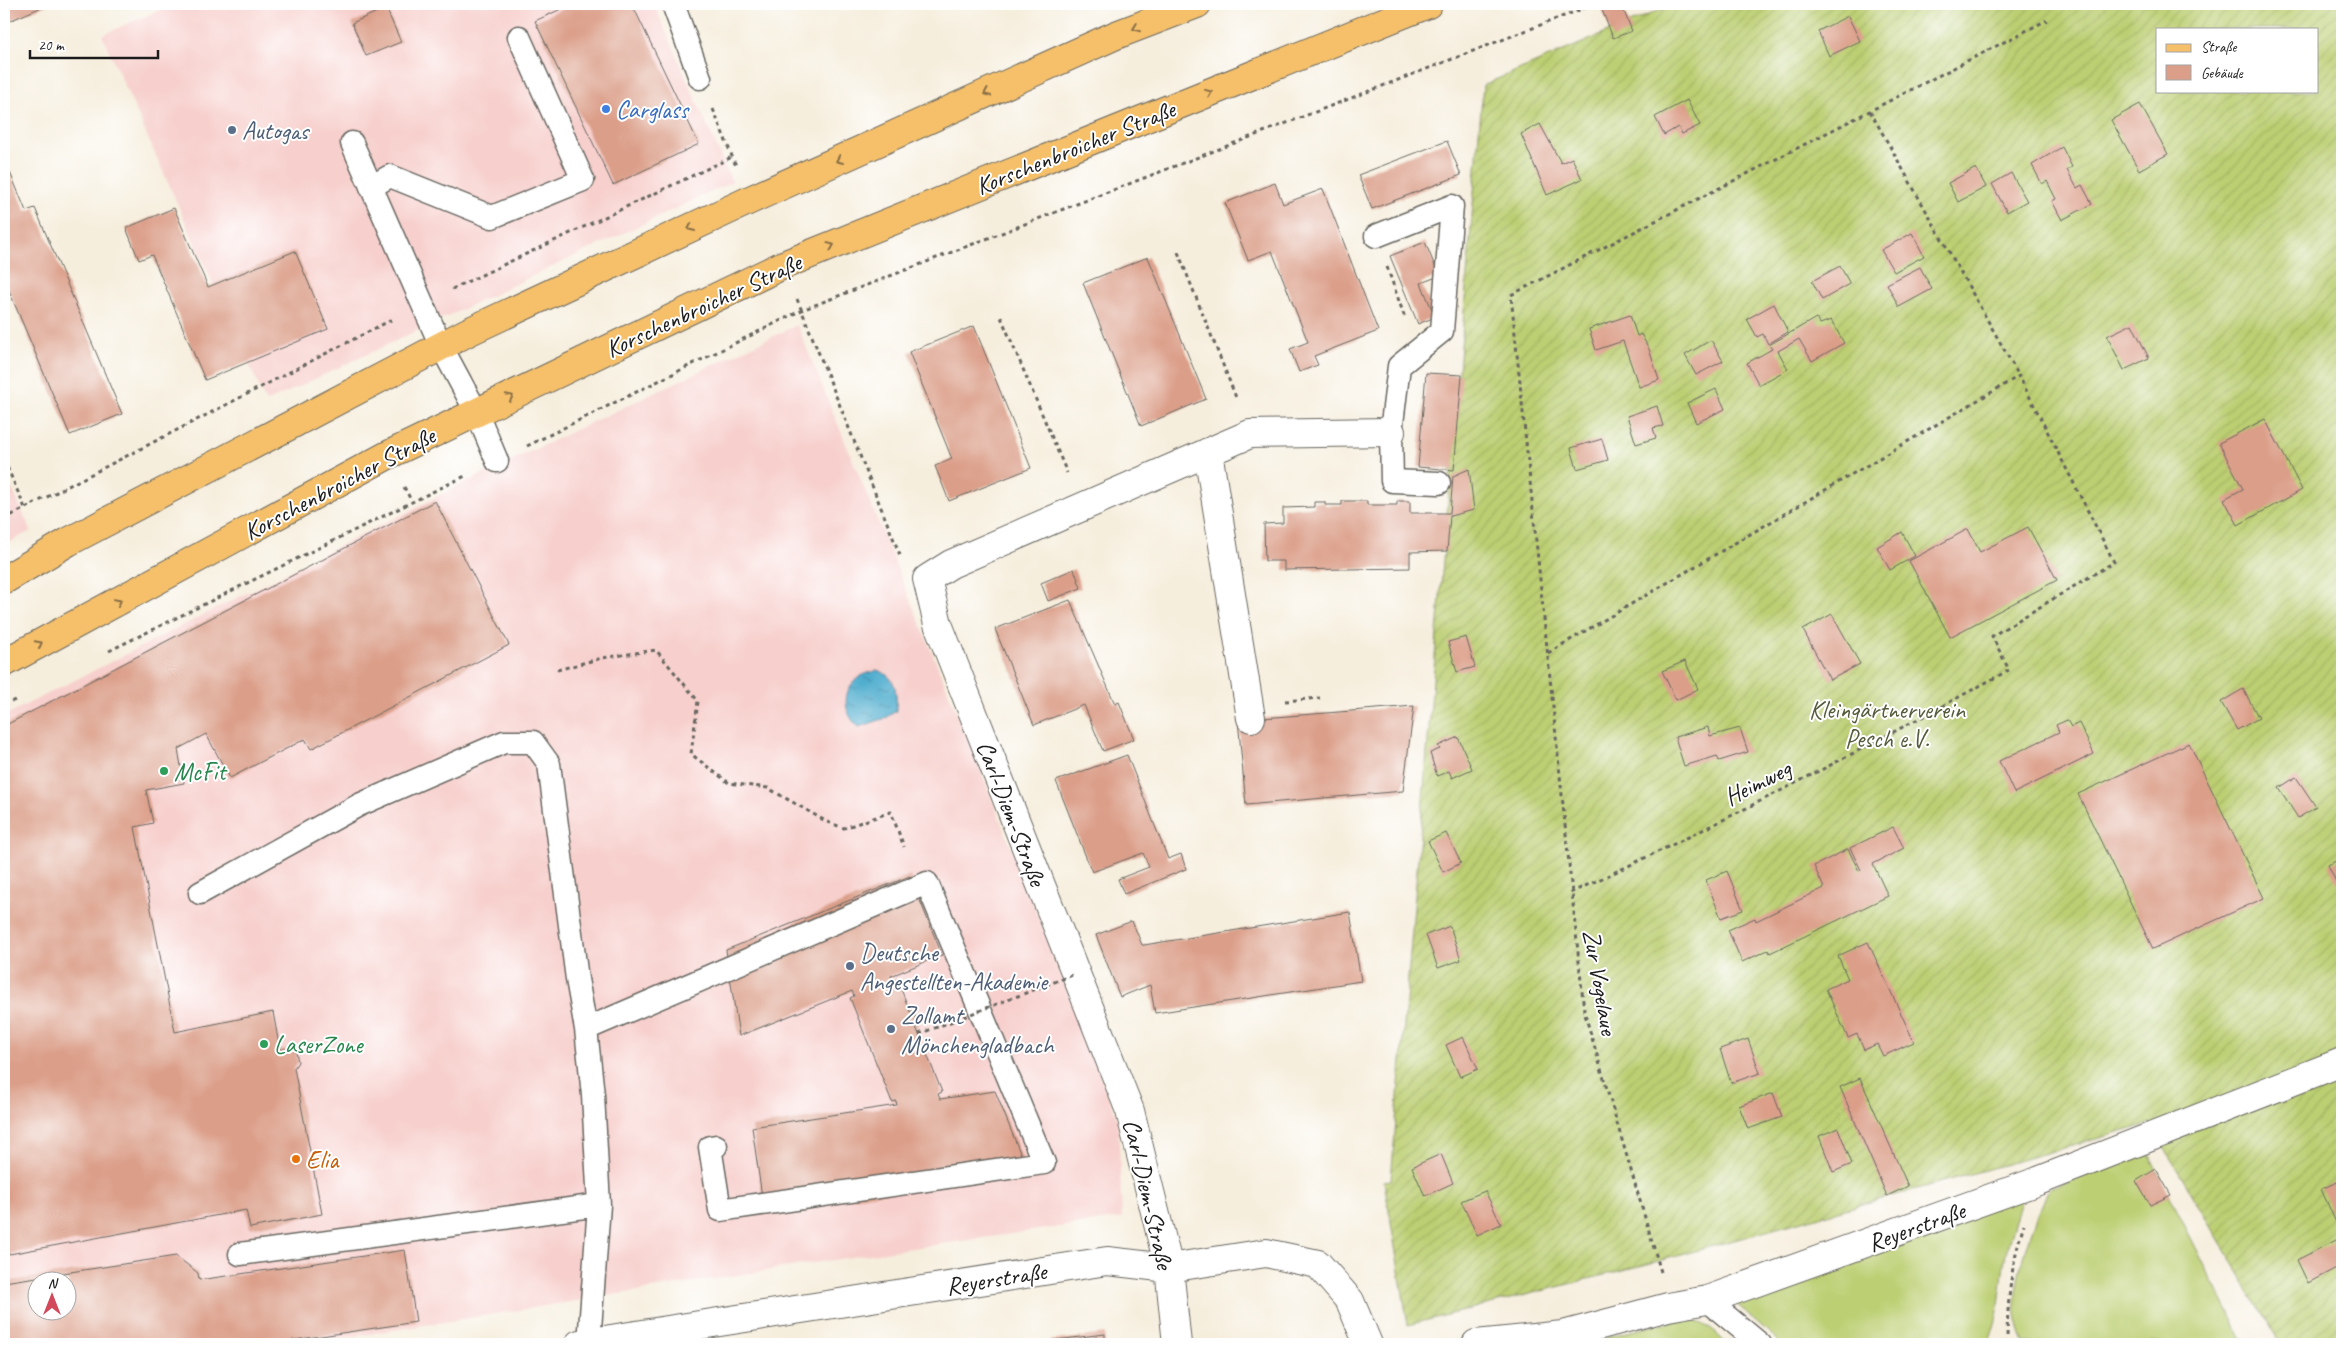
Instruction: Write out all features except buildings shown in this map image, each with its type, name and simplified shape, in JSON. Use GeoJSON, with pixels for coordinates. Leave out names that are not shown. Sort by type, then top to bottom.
{"type":"FeatureCollection","features":[{"type":"Feature","properties":{"kind":"main road"},"geometry":{"type":"LineString","coordinates":[[4,580],[68,542],[442,346],[750,200],[1116,35],[1197,4]]}},
{"type":"Feature","properties":{"kind":"main road","name":"Korschenbroicher Straße"},"geometry":{"type":"LineString","coordinates":[[4,663],[388,455],[781,266],[1428,4]]}},
{"type":"Feature","properties":{"kind":"street"},"geometry":{"type":"LineString","coordinates":[[927,579],[951,564],[1250,434],[1391,432]]}},
{"type":"Feature","properties":{"kind":"street"},"geometry":{"type":"LineString","coordinates":[[1208,452],[1251,718]]}},
{"type":"Feature","properties":{"kind":"street","name":"Carl-Diem-Straße"},"geometry":{"type":"LineString","coordinates":[[927,579],[938,624],[1130,1111],[1169,1268],[1177,1344]]}},
{"type":"Feature","properties":{"kind":"street","name":"Reyerstraße"},"geometry":{"type":"LineString","coordinates":[[1476,1344],[1563,1335],[1668,1307],[1707,1300],[2038,1181],[2342,1062]]}},
{"type":"Feature","properties":{"kind":"street","name":"Reyerstraße"},"geometry":{"type":"LineString","coordinates":[[584,1343],[1107,1261],[1169,1268],[1266,1253],[1318,1264],[1350,1301],[1368,1344]]}},
{"type":"Feature","properties":{"kind":"lane"},"geometry":{"type":"LineString","coordinates":[[673,4],[700,78]]}},
{"type":"Feature","properties":{"kind":"lane"},"geometry":{"type":"LineString","coordinates":[[371,187],[390,176],[492,217],[583,180],[519,37]]}},
{"type":"Feature","properties":{"kind":"lane"},"geometry":{"type":"LineString","coordinates":[[352,143],[442,346],[477,413],[497,461]]}},
{"type":"Feature","properties":{"kind":"lane"},"geometry":{"type":"LineString","coordinates":[[1376,236],[1452,206],[1442,331],[1399,366],[1391,432],[1392,481],[1439,483]]}},
{"type":"Feature","properties":{"kind":"lane"},"geometry":{"type":"LineString","coordinates":[[200,893],[359,805],[504,742],[533,742],[548,764],[577,978],[586,1029],[599,1205],[584,1343]]}},
{"type":"Feature","properties":{"kind":"lane"},"geometry":{"type":"LineString","coordinates":[[586,1029],[928,883],[1044,1163],[720,1210],[710,1147],[716,1146]]}},
{"type":"Feature","properties":{"kind":"lane"},"geometry":{"type":"LineString","coordinates":[[240,1254],[599,1205]]}},
{"type":"Feature","properties":{"kind":"lane"},"geometry":{"type":"LineString","coordinates":[[1707,1300],[1760,1344]]}},
{"type":"Feature","properties":{"kind":"path"},"geometry":{"type":"LineString","coordinates":[[107,652],[802,310],[1595,4]]}},
{"type":"Feature","properties":{"kind":"path"},"geometry":{"type":"LineString","coordinates":[[1548,653],[2019,376],[1870,111],[2047,20]]}},
{"type":"Feature","properties":{"kind":"path"},"geometry":{"type":"LineString","coordinates":[[4,519],[423,303],[732,157],[700,78]]}},
{"type":"Feature","properties":{"kind":"path","name":"Zur Vogelaue"},"geometry":{"type":"LineString","coordinates":[[1668,1307],[1659,1261],[1584,1011],[1570,893],[1548,653],[1511,296],[1870,111]]}},
{"type":"Feature","properties":{"kind":"path"},"geometry":{"type":"LineString","coordinates":[[1376,236],[1417,351]]}},
{"type":"Feature","properties":{"kind":"path"},"geometry":{"type":"LineString","coordinates":[[1178,252],[1250,434]]}},
{"type":"Feature","properties":{"kind":"path"},"geometry":{"type":"LineString","coordinates":[[802,310],[901,557],[927,579]]}},
{"type":"Feature","properties":{"kind":"path"},"geometry":{"type":"LineString","coordinates":[[1001,317],[1081,508]]}},
{"type":"Feature","properties":{"kind":"path","name":"Heimweg"},"geometry":{"type":"LineString","coordinates":[[1570,893],[1636,863],[1874,743],[2009,670],[1992,636],[2114,562],[2019,376]]}},
{"type":"Feature","properties":{"kind":"path"},"geometry":{"type":"LineString","coordinates":[[4,460],[25,508]]}},
{"type":"Feature","properties":{"kind":"path"},"geometry":{"type":"LineString","coordinates":[[557,670],[602,658],[656,650],[698,701],[691,754],[729,783],[768,788],[827,822],[844,828],[891,812],[904,847]]}},
{"type":"Feature","properties":{"kind":"path"},"geometry":{"type":"LineString","coordinates":[[4,705],[21,696]]}},
{"type":"Feature","properties":{"kind":"path"},"geometry":{"type":"LineString","coordinates":[[919,1034],[1075,974]]}},
{"type":"Feature","properties":{"kind":"path"},"geometry":{"type":"LineString","coordinates":[[2007,1344],[2007,1303],[2014,1260],[2038,1181]]}},
{"type":"Feature","properties":{"kind":"shaded area"},"geometry":{"type":"Polygon","coordinates":[[[173,4],[654,4],[732,182],[266,402],[102,35],[173,4]]]}},
{"type":"Feature","properties":{"kind":"shaded area"},"geometry":{"type":"Polygon","coordinates":[[[797,325],[985,781],[1118,1120],[1122,1218],[864,1255],[306,1344],[4,1344],[4,716],[464,483],[797,325]]]}},
{"type":"Feature","properties":{"kind":"shaded area"},"geometry":{"type":"Polygon","coordinates":[[[4,471],[31,531],[4,545],[4,471]]]}},
{"type":"Feature","properties":{"kind":"green space","name":"Kleingärtnerverein Pesch e.V."},"geometry":{"type":"Polygon","coordinates":[[[1674,4],[2342,4],[2342,1344],[2281,1344],[2150,1124],[1659,1261],[1408,1325],[1384,1181],[1391,1180],[1483,85],[1674,4]]]}},
{"type":"Feature","properties":{"kind":"green space"},"geometry":{"type":"Polygon","coordinates":[[[2148,1152],[2244,1344],[2024,1344],[2016,1313],[2016,1288],[2027,1244],[2049,1188],[2148,1152]]]}},
{"type":"Feature","properties":{"kind":"green space"},"geometry":{"type":"Polygon","coordinates":[[[2023,1196],[2005,1258],[1998,1313],[1987,1344],[1782,1344],[1732,1300],[2023,1196]]]}},
{"type":"Feature","properties":{"kind":"green space"},"geometry":{"type":"Polygon","coordinates":[[[1682,1319],[1702,1324],[1717,1334],[1727,1344],[1598,1344],[1610,1336],[1682,1319]]]}},
{"type":"Feature","properties":{"kind":"water"},"geometry":{"type":"Polygon","coordinates":[[[877,670],[889,676],[892,681],[896,692],[896,711],[886,718],[859,727],[847,709],[846,702],[849,689],[858,678],[877,670]]]}},
{"type":"Feature","properties":{"kind":"place","name":"Carglass"},"geometry":{"type":"Point","coordinates":[606,109]}},
{"type":"Feature","properties":{"kind":"place","name":"Autogas"},"geometry":{"type":"Point","coordinates":[232,130]}},
{"type":"Feature","properties":{"kind":"place","name":"McFit"},"geometry":{"type":"Point","coordinates":[164,771]}},
{"type":"Feature","properties":{"kind":"place","name":"Deutsche Angestellten-Akademie"},"geometry":{"type":"Point","coordinates":[850,966]}},
{"type":"Feature","properties":{"kind":"place","name":"Zollamt Mönchengladbach"},"geometry":{"type":"Point","coordinates":[891,1029]}},
{"type":"Feature","properties":{"kind":"place","name":"LaserZone"},"geometry":{"type":"Point","coordinates":[264,1044]}},
{"type":"Feature","properties":{"kind":"place","name":"Elia"},"geometry":{"type":"Point","coordinates":[296,1159]}}]}
